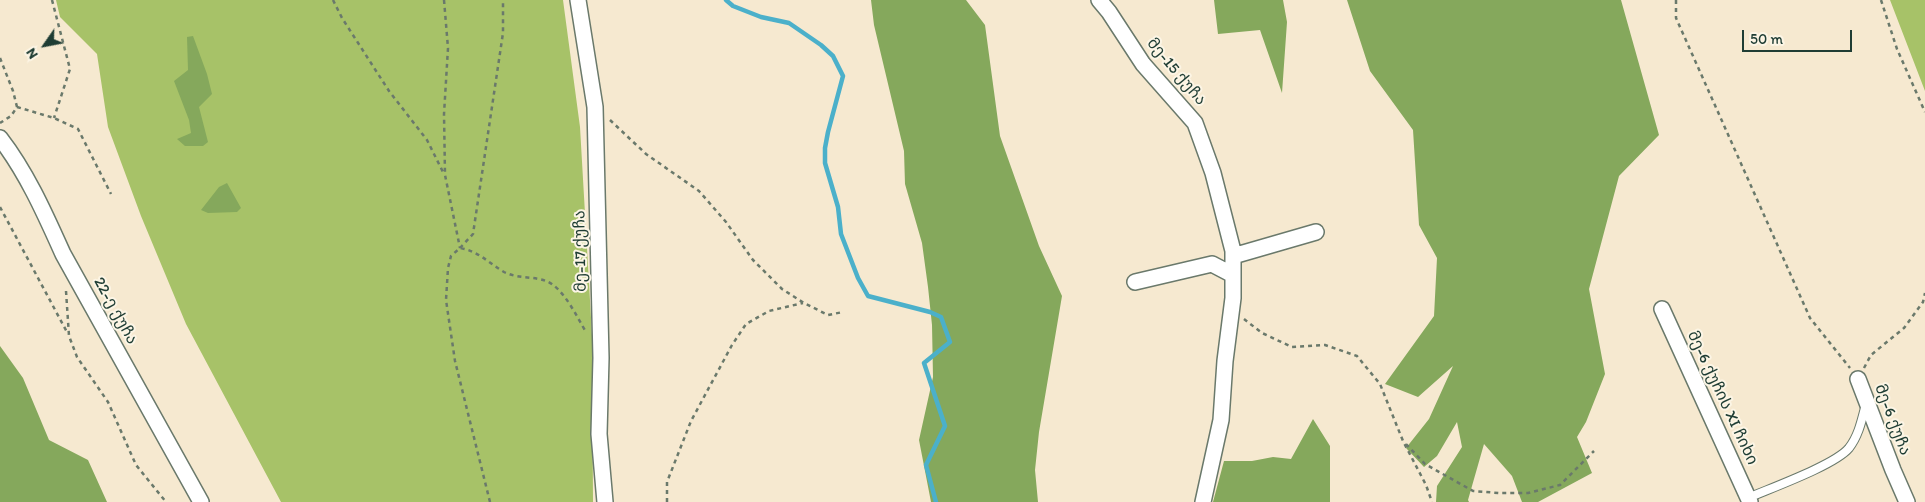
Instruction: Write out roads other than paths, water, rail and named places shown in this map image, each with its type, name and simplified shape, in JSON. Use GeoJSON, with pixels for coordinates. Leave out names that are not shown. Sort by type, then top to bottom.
{"type":"FeatureCollection","features":[{"type":"Feature","properties":{"kind":"street","name":"მე-17 ქუჩა"},"geometry":{"type":"LineString","coordinates":[[578,0],[595,107],[601,358],[599,434],[605,502]]}},
{"type":"Feature","properties":{"kind":"street","name":"მე-15 ქუჩა"},"geometry":{"type":"LineString","coordinates":[[1099,0],[1143,64],[1195,123],[1214,173],[1233,256],[1233,298],[1220,420],[1203,502]]}},
{"type":"Feature","properties":{"kind":"street","name":"22-ე ქუჩა"},"geometry":{"type":"LineString","coordinates":[[0,138],[18,161],[63,254],[201,502]]}},
{"type":"Feature","properties":{"kind":"street"},"geometry":{"type":"LineString","coordinates":[[1233,256],[1316,232]]}},
{"type":"Feature","properties":{"kind":"street"},"geometry":{"type":"LineString","coordinates":[[1135,282],[1212,264],[1233,275]]}},
{"type":"Feature","properties":{"kind":"street","name":"მე-6 ქუჩის XI ჩიხი"},"geometry":{"type":"LineString","coordinates":[[1662,309],[1749,500]]}},
{"type":"Feature","properties":{"kind":"street","name":"მე-6 ქუჩა"},"geometry":{"type":"LineString","coordinates":[[1858,379],[1907,502]]}},
{"type":"Feature","properties":{"kind":"lane"},"geometry":{"type":"LineString","coordinates":[[1749,500],[1825,465],[1848,450],[1857,436],[1867,402]]}},
{"type":"Feature","properties":{"kind":"waterway"},"geometry":{"type":"LineString","coordinates":[[726,0],[733,6],[761,17],[789,23],[821,45],[833,56],[843,76],[828,132],[825,163],[838,207],[841,234],[858,278],[868,296],[930,312],[941,317],[950,342],[924,363],[945,426],[926,465],[936,502]]}}]}
